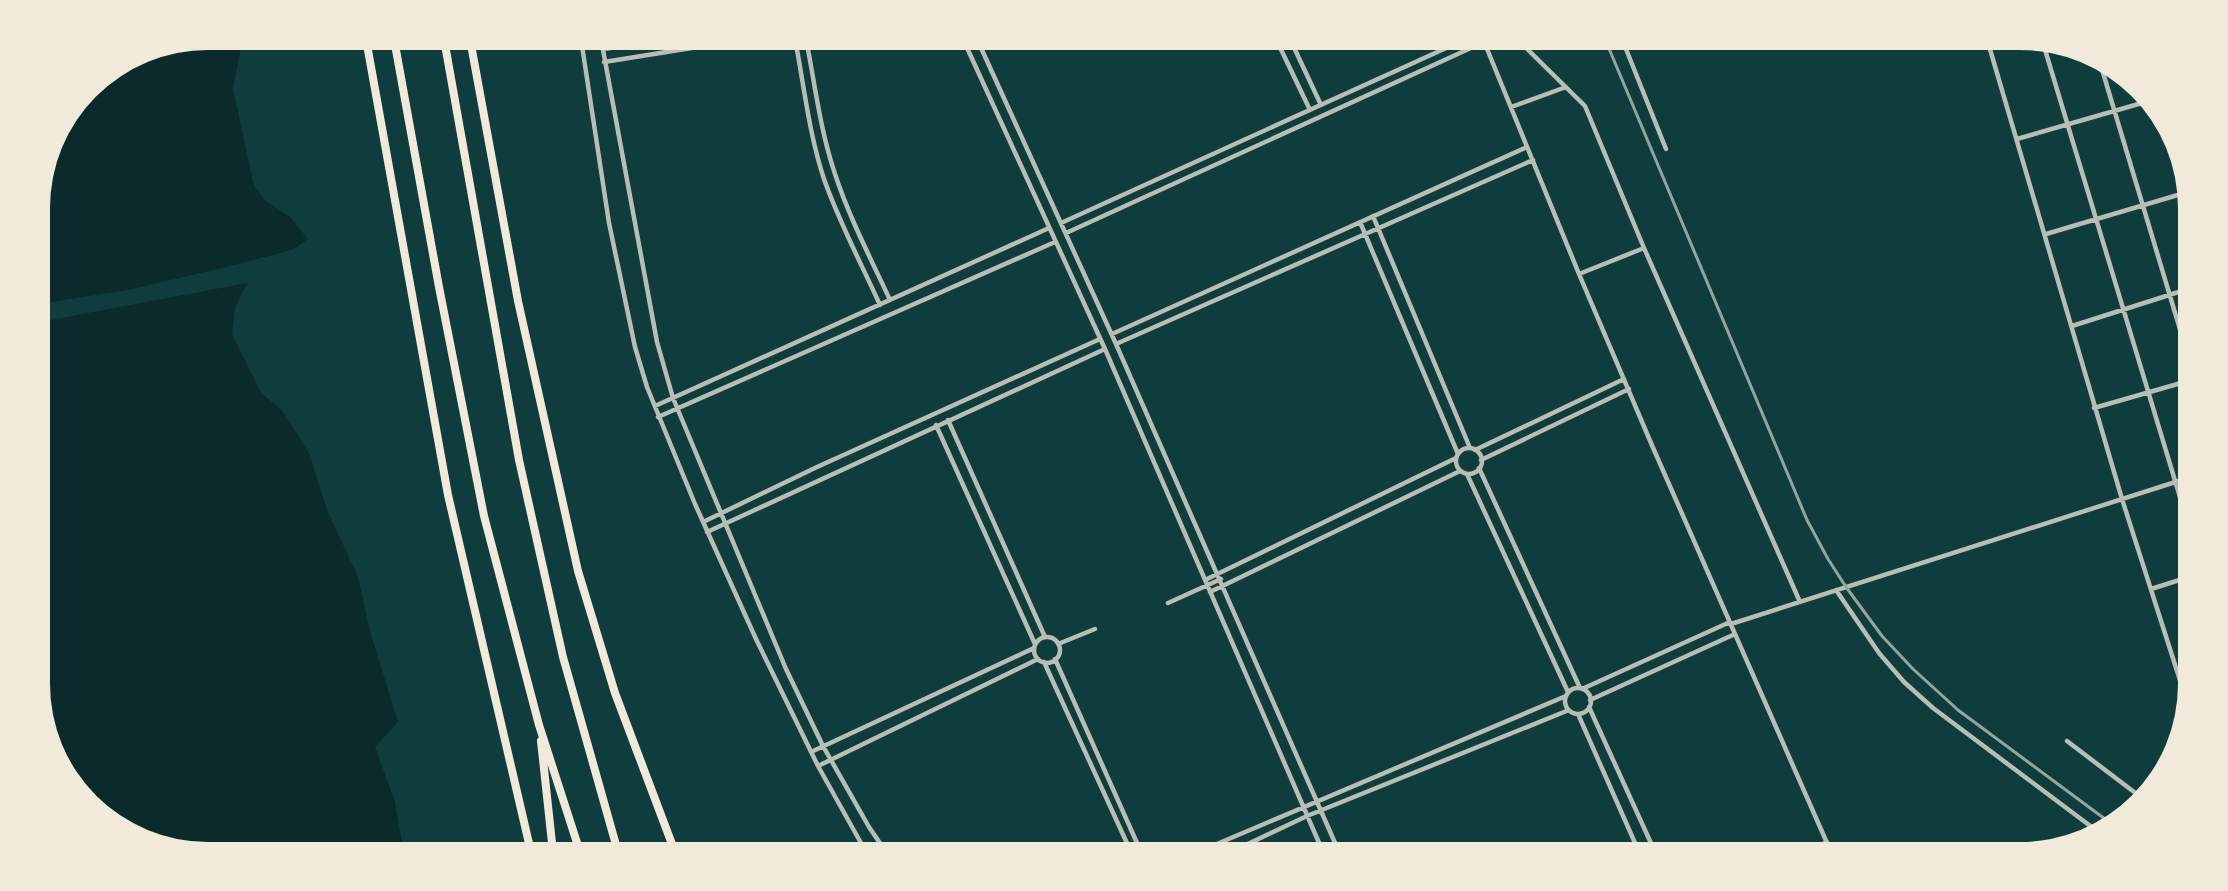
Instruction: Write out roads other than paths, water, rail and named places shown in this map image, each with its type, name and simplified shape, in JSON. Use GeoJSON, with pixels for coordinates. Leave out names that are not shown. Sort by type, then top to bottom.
{"type":"FeatureCollection","features":[{"type":"Feature","properties":{"kind":"highway"},"geometry":{"type":"LineString","coordinates":[[368,50],[448,495],[529,842]]}},
{"type":"Feature","properties":{"kind":"highway"},"geometry":{"type":"LineString","coordinates":[[396,50],[484,516],[539,725],[577,842]]}},
{"type":"Feature","properties":{"kind":"highway"},"geometry":{"type":"LineString","coordinates":[[446,50],[519,460],[563,657],[615,842]]}},
{"type":"Feature","properties":{"kind":"highway"},"geometry":{"type":"LineString","coordinates":[[472,50],[518,301],[576,560],[615,693],[671,842]]}},
{"type":"Feature","properties":{"kind":"highway"},"geometry":{"type":"LineString","coordinates":[[539,725],[552,842]]}},
{"type":"Feature","properties":{"kind":"street"},"geometry":{"type":"LineString","coordinates":[[583,50],[609,223],[635,348],[658,417],[756,639],[818,766],[860,842]]}},
{"type":"Feature","properties":{"kind":"street"},"geometry":{"type":"LineString","coordinates":[[603,50],[659,351],[672,398],[786,669],[822,746],[880,842]]}},
{"type":"Feature","properties":{"kind":"street"},"geometry":{"type":"LineString","coordinates":[[604,62],[679,50]]}},
{"type":"Feature","properties":{"kind":"street"},"geometry":{"type":"LineString","coordinates":[[797,50],[814,138],[824,176],[880,305]]}},
{"type":"Feature","properties":{"kind":"street"},"geometry":{"type":"LineString","coordinates":[[809,50],[834,173],[890,300]]}},
{"type":"Feature","properties":{"kind":"street"},"geometry":{"type":"LineString","coordinates":[[968,50],[1100,339],[1318,841]]}},
{"type":"Feature","properties":{"kind":"street"},"geometry":{"type":"LineString","coordinates":[[982,50],[1220,576],[1334,841]]}},
{"type":"Feature","properties":{"kind":"street"},"geometry":{"type":"LineString","coordinates":[[1281,50],[1310,110]]}},
{"type":"Feature","properties":{"kind":"street"},"geometry":{"type":"LineString","coordinates":[[1295,50],[1321,105]]}},
{"type":"Feature","properties":{"kind":"street"},"geometry":{"type":"LineString","coordinates":[[1061,223],[1442,50]]}},
{"type":"Feature","properties":{"kind":"street"},"geometry":{"type":"LineString","coordinates":[[1066,233],[1465,50]]}},
{"type":"Feature","properties":{"kind":"street"},"geometry":{"type":"LineString","coordinates":[[1488,50],[1579,274],[1827,841]]}},
{"type":"Feature","properties":{"kind":"street"},"geometry":{"type":"LineString","coordinates":[[1528,50],[1584,106],[1800,602]]}},
{"type":"Feature","properties":{"kind":"street"},"geometry":{"type":"LineString","coordinates":[[1626,50],[1666,149]]}},
{"type":"Feature","properties":{"kind":"street"},"geometry":{"type":"LineString","coordinates":[[1990,50],[2046,234],[2094,408],[2178,671]]}},
{"type":"Feature","properties":{"kind":"street"},"geometry":{"type":"LineString","coordinates":[[2046,52],[2178,496]]}},
{"type":"Feature","properties":{"kind":"street"},"geometry":{"type":"LineString","coordinates":[[2104,74],[2178,322]]}},
{"type":"Feature","properties":{"kind":"street"},"geometry":{"type":"LineString","coordinates":[[1511,107],[1566,87]]}},
{"type":"Feature","properties":{"kind":"street"},"geometry":{"type":"LineString","coordinates":[[1356,89],[1361,98]]}},
{"type":"Feature","properties":{"kind":"street"},"geometry":{"type":"LineString","coordinates":[[2017,139],[2140,104]]}},
{"type":"Feature","properties":{"kind":"street"},"geometry":{"type":"LineString","coordinates":[[1242,141],[1246,151]]}},
{"type":"Feature","properties":{"kind":"street"},"geometry":{"type":"LineString","coordinates":[[1112,334],[1527,147]]}},
{"type":"Feature","properties":{"kind":"street"},"geometry":{"type":"LineString","coordinates":[[1116,344],[1533,160]]}},
{"type":"Feature","properties":{"kind":"street"},"geometry":{"type":"LineString","coordinates":[[2046,234],[2177,195]]}},
{"type":"Feature","properties":{"kind":"street"},"geometry":{"type":"LineString","coordinates":[[1374,216],[1473,449],[1481,460]]}},
{"type":"Feature","properties":{"kind":"street"},"geometry":{"type":"LineString","coordinates":[[1360,222],[1457,456],[1456,465],[1460,471],[1467,474],[1474,473],[1479,468],[1481,460]]}},
{"type":"Feature","properties":{"kind":"street"},"geometry":{"type":"LineString","coordinates":[[655,406],[1049,228]]}},
{"type":"Feature","properties":{"kind":"street"},"geometry":{"type":"LineString","coordinates":[[658,417],[1056,242]]}},
{"type":"Feature","properties":{"kind":"street"},"geometry":{"type":"LineString","coordinates":[[1579,274],[1644,248]]}},
{"type":"Feature","properties":{"kind":"street"},"geometry":{"type":"LineString","coordinates":[[1298,250],[1302,262]]}},
{"type":"Feature","properties":{"kind":"street"},"geometry":{"type":"LineString","coordinates":[[2072,326],[2178,292]]}},
{"type":"Feature","properties":{"kind":"street"},"geometry":{"type":"LineString","coordinates":[[703,522],[817,467],[1100,339]]}},
{"type":"Feature","properties":{"kind":"street"},"geometry":{"type":"LineString","coordinates":[[707,532],[1104,349]]}},
{"type":"Feature","properties":{"kind":"street"},"geometry":{"type":"LineString","coordinates":[[1168,603],[1457,456],[1463,449],[1473,449],[1624,379]]}},
{"type":"Feature","properties":{"kind":"street"},"geometry":{"type":"LineString","coordinates":[[2094,408],[2178,384]]}},
{"type":"Feature","properties":{"kind":"street"},"geometry":{"type":"LineString","coordinates":[[1481,460],[1629,389]]}},
{"type":"Feature","properties":{"kind":"street"},"geometry":{"type":"LineString","coordinates":[[948,420],[1045,637]]}},
{"type":"Feature","properties":{"kind":"street"},"geometry":{"type":"LineString","coordinates":[[936,425],[1035,646],[1038,659]]}},
{"type":"Feature","properties":{"kind":"street"},"geometry":{"type":"LineString","coordinates":[[1479,468],[1581,688],[1588,693],[1589,707],[1650,841]]}},
{"type":"Feature","properties":{"kind":"street"},"geometry":{"type":"LineString","coordinates":[[1210,592],[1460,471]]}},
{"type":"Feature","properties":{"kind":"street"},"geometry":{"type":"LineString","coordinates":[[1467,474],[1567,694],[1565,702],[1569,710],[1578,714],[1634,841]]}},
{"type":"Feature","properties":{"kind":"street"},"geometry":{"type":"LineString","coordinates":[[1222,841],[1731,623],[2178,482]]}},
{"type":"Feature","properties":{"kind":"street"},"geometry":{"type":"LineString","coordinates":[[2151,589],[2178,580]]}},
{"type":"Feature","properties":{"kind":"street"},"geometry":{"type":"LineString","coordinates":[[1836,590],[1879,653],[1904,682],[1933,708],[2089,825]]}},
{"type":"Feature","properties":{"kind":"street"},"geometry":{"type":"LineString","coordinates":[[1058,645],[1095,629]]}},
{"type":"Feature","properties":{"kind":"street"},"geometry":{"type":"LineString","coordinates":[[1590,700],[1735,634]]}},
{"type":"Feature","properties":{"kind":"street"},"geometry":{"type":"LineString","coordinates":[[1044,662],[1055,659],[1059,652],[1054,639],[1045,637]]}},
{"type":"Feature","properties":{"kind":"street"},"geometry":{"type":"LineString","coordinates":[[811,752],[1035,646],[1045,637]]}},
{"type":"Feature","properties":{"kind":"street"},"geometry":{"type":"LineString","coordinates":[[1038,659],[1044,662],[1126,841]]}},
{"type":"Feature","properties":{"kind":"street"},"geometry":{"type":"LineString","coordinates":[[818,766],[1038,659]]}},
{"type":"Feature","properties":{"kind":"street"},"geometry":{"type":"LineString","coordinates":[[1055,659],[1136,841]]}},
{"type":"Feature","properties":{"kind":"street"},"geometry":{"type":"LineString","coordinates":[[1578,714],[1589,707]]}},
{"type":"Feature","properties":{"kind":"street"},"geometry":{"type":"LineString","coordinates":[[1253,841],[1321,810],[1569,710]]}},
{"type":"Feature","properties":{"kind":"street"},"geometry":{"type":"LineString","coordinates":[[2067,741],[2134,792]]}},
{"type":"Feature","properties":{"kind":"water"},"geometry":{"type":"Polygon","coordinates":[[[240,50],[233,89],[254,186],[266,201],[290,217],[308,239],[292,250],[133,289],[50,302],[50,198],[55,167],[66,138],[82,111],[96,96],[129,71],[157,58],[187,51],[240,50]]]}},
{"type":"Feature","properties":{"kind":"water"},"geometry":{"type":"Polygon","coordinates":[[[247,283],[235,308],[232,334],[261,393],[282,410],[309,453],[327,510],[358,577],[370,631],[398,722],[375,747],[394,799],[402,842],[208,842],[177,838],[157,833],[120,815],[89,788],[76,771],[58,734],[51,704],[50,320],[247,283]]]}},
{"type":"Feature","properties":{"kind":"railway"},"geometry":{"type":"LineString","coordinates":[[1610,50],[1807,520],[1828,559],[1882,636],[1913,669],[1958,710],[2103,818]]}}]}
